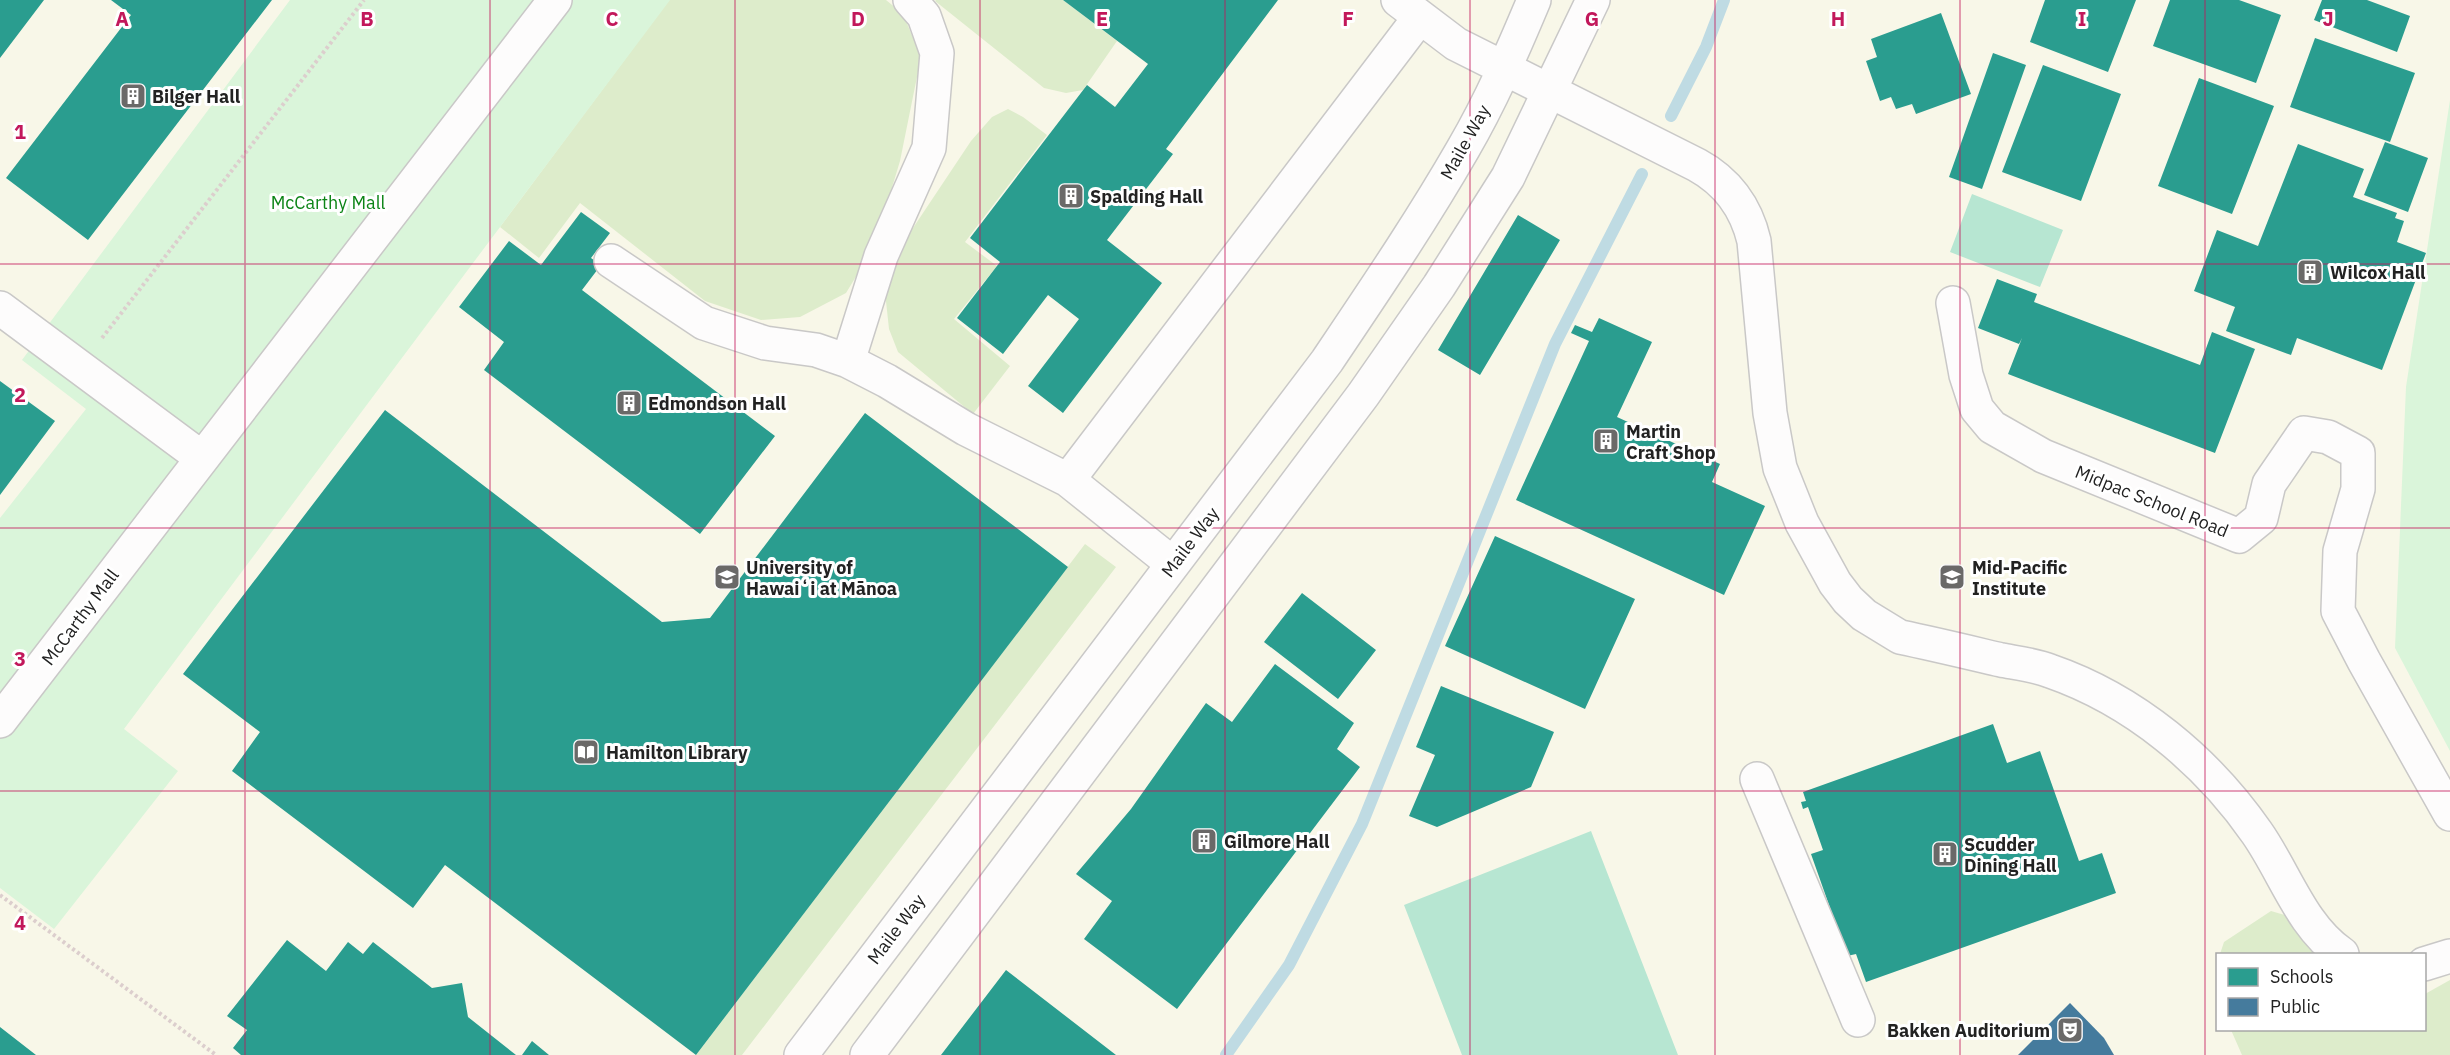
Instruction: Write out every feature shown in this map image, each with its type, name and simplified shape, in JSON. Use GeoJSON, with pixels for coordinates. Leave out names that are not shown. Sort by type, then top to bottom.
{"type":"FeatureCollection","features":[{"type":"Feature","properties":{"kind":"street","name":"McCarthy Mall"},"geometry":{"type":"LineString","coordinates":[[0,721],[555,0]]}},
{"type":"Feature","properties":{"kind":"street"},"geometry":{"type":"LineString","coordinates":[[848,361],[881,256],[929,148],[937,53],[924,16],[910,0]]}},
{"type":"Feature","properties":{"kind":"street","name":"Maile Way"},"geometry":{"type":"LineString","coordinates":[[801,1055],[1327,361],[1396,259],[1464,147],[1505,68],[1534,0]]}},
{"type":"Feature","properties":{"kind":"street"},"geometry":{"type":"LineString","coordinates":[[867,1055],[1369,386],[1439,286],[1508,177],[1593,0]]}},
{"type":"Feature","properties":{"kind":"street"},"geometry":{"type":"LineString","coordinates":[[1068,480],[1409,9],[1456,44],[1709,172],[1730,190],[1745,214],[1754,241],[1770,413],[1780,468],[1808,534],[1835,583],[1848,600],[1872,621],[1900,637],[2049,670],[2099,692],[2145,719],[2187,753],[2225,791],[2258,834],[2312,925],[2331,947],[2341,953]]}},
{"type":"Feature","properties":{"kind":"street"},"geometry":{"type":"LineString","coordinates":[[611,261],[704,323],[765,343],[816,350],[848,361],[966,429],[1068,480],[1173,564]]}},
{"type":"Feature","properties":{"kind":"street","name":"Midpac School Road"},"geometry":{"type":"LineString","coordinates":[[1953,303],[1966,375],[1977,409],[1992,427],[2043,456],[2239,536],[2261,518],[2269,484],[2304,433],[2328,437],[2358,453],[2358,489],[2340,551],[2338,611],[2450,814]]}},
{"type":"Feature","properties":{"kind":"street"},"geometry":{"type":"LineString","coordinates":[[0,308],[202,458]]}},
{"type":"Feature","properties":{"kind":"street"},"geometry":{"type":"LineString","coordinates":[[1757,779],[1858,1020]]}},
{"type":"Feature","properties":{"kind":"street"},"geometry":{"type":"LineString","coordinates":[[2426,963],[2450,956]]}},
{"type":"Feature","properties":{"kind":"path"},"geometry":{"type":"LineString","coordinates":[[80,367],[364,0]]}},
{"type":"Feature","properties":{"kind":"path"},"geometry":{"type":"LineString","coordinates":[[0,895],[216,1055]]}},
{"type":"Feature","properties":{"kind":"shaded area","name":"University of Hawaiʻi at Mānoa"},"geometry":{"type":"Polygon","coordinates":[[[0,0],[2450,0],[2450,1055],[0,1055],[0,0]]]}},
{"type":"Feature","properties":{"kind":"green space","name":"McCarthy Mall"},"geometry":{"type":"Polygon","coordinates":[[[290,0],[670,0],[124,729],[178,771],[54,929],[0,888],[0,518],[86,409],[22,360],[290,0]]]}},
{"type":"Feature","properties":{"kind":"green space"},"geometry":{"type":"Polygon","coordinates":[[[669,0],[886,0],[903,14],[921,57],[900,161],[874,247],[846,293],[800,317],[761,320],[705,301],[580,203],[539,258],[500,227],[669,0]]]}},
{"type":"Feature","properties":{"kind":"green space"},"geometry":{"type":"Polygon","coordinates":[[[936,0],[1063,0],[1117,41],[1083,90],[1066,93],[1044,88],[936,0]]]}},
{"type":"Feature","properties":{"kind":"green space"},"geometry":{"type":"Polygon","coordinates":[[[2450,100],[2450,751],[2395,648],[2406,387],[2450,100]]]}},
{"type":"Feature","properties":{"kind":"green space"},"geometry":{"type":"Polygon","coordinates":[[[1008,109],[1047,135],[965,242],[997,266],[954,319],[1010,366],[973,414],[898,352],[889,329],[885,292],[911,231],[971,141],[992,117],[1008,109]]]}},
{"type":"Feature","properties":{"kind":"green space"},"geometry":{"type":"Polygon","coordinates":[[[1972,194],[2063,230],[2040,287],[1950,252],[1972,194]]]}},
{"type":"Feature","properties":{"kind":"green space"},"geometry":{"type":"Polygon","coordinates":[[[1085,544],[1116,567],[742,1055],[696,1055],[1085,544]]]}},
{"type":"Feature","properties":{"kind":"green space"},"geometry":{"type":"Polygon","coordinates":[[[1591,831],[1678,1055],[1462,1055],[1404,905],[1591,831]]]}},
{"type":"Feature","properties":{"kind":"green space"},"geometry":{"type":"Polygon","coordinates":[[[2271,911],[2288,916],[2317,953],[2220,953],[2224,942],[2271,911]]]}},
{"type":"Feature","properties":{"kind":"green space"},"geometry":{"type":"Polygon","coordinates":[[[2450,980],[2450,1055],[2242,1055],[2231,1031],[2426,1031],[2426,993],[2450,980]]]}},
{"type":"Feature","properties":{"kind":"building: Schools"},"geometry":{"type":"Polygon","coordinates":[[[0,0],[44,0],[0,58],[0,0]]]}},
{"type":"Feature","properties":{"kind":"building: Schools","name":"Bilger Hall"},"geometry":{"type":"Polygon","coordinates":[[[111,0],[272,0],[88,240],[6,178],[131,15],[111,0]]]}},
{"type":"Feature","properties":{"kind":"building: Schools","name":"Spalding Hall"},"geometry":{"type":"Polygon","coordinates":[[[1063,0],[1278,0],[1166,149],[1173,154],[1107,240],[1162,283],[1063,413],[1028,386],[1079,319],[1048,295],[1003,354],[957,318],[1000,262],[970,238],[1087,85],[1115,107],[1148,64],[1063,0]]]}},
{"type":"Feature","properties":{"kind":"building: Schools"},"geometry":{"type":"Polygon","coordinates":[[[2045,0],[2136,0],[2108,72],[2030,42],[2045,0]]]}},
{"type":"Feature","properties":{"kind":"building: Schools"},"geometry":{"type":"Polygon","coordinates":[[[2170,0],[2239,0],[2281,15],[2256,83],[2153,46],[2170,0]]]}},
{"type":"Feature","properties":{"kind":"building: Schools"},"geometry":{"type":"Polygon","coordinates":[[[2322,0],[2367,0],[2410,16],[2397,52],[2314,20],[2322,0]]]}},
{"type":"Feature","properties":{"kind":"building: Schools"},"geometry":{"type":"Polygon","coordinates":[[[1941,13],[1971,94],[1916,114],[1912,104],[1896,109],[1891,97],[1880,101],[1866,61],[1877,57],[1871,39],[1941,13]]]}},
{"type":"Feature","properties":{"kind":"building: Schools"},"geometry":{"type":"Polygon","coordinates":[[[2315,38],[2415,73],[2390,142],[2290,107],[2315,38]]]}},
{"type":"Feature","properties":{"kind":"building: Schools"},"geometry":{"type":"Polygon","coordinates":[[[1993,53],[2026,65],[1982,189],[1949,177],[1993,53]]]}},
{"type":"Feature","properties":{"kind":"building: Schools"},"geometry":{"type":"Polygon","coordinates":[[[2043,65],[2121,94],[2081,201],[2002,172],[2043,65]]]}},
{"type":"Feature","properties":{"kind":"building: Schools"},"geometry":{"type":"Polygon","coordinates":[[[2199,78],[2274,106],[2232,214],[2158,186],[2199,78]]]}},
{"type":"Feature","properties":{"kind":"building: Schools"},"geometry":{"type":"Polygon","coordinates":[[[2385,142],[2428,158],[2408,212],[2364,195],[2385,142]]]}},
{"type":"Feature","properties":{"kind":"building: Schools","name":"Wilcox Hall"},"geometry":{"type":"Polygon","coordinates":[[[2298,144],[2364,169],[2353,197],[2397,213],[2395,218],[2404,221],[2397,242],[2426,253],[2382,370],[2297,338],[2291,355],[2226,331],[2235,307],[2194,291],[2217,230],[2258,246],[2298,144]]]}},
{"type":"Feature","properties":{"kind":"building: Schools","name":"Edmondson Hall"},"geometry":{"type":"Polygon","coordinates":[[[581,212],[610,233],[591,258],[601,265],[582,290],[775,436],[700,534],[484,370],[504,342],[459,307],[509,241],[541,265],[581,212]]]}},
{"type":"Feature","properties":{"kind":"building: Schools"},"geometry":{"type":"Polygon","coordinates":[[[1518,215],[1560,240],[1480,375],[1438,350],[1518,215]]]}},
{"type":"Feature","properties":{"kind":"building: Schools"},"geometry":{"type":"Polygon","coordinates":[[[1997,279],[2037,294],[2034,302],[2200,365],[2212,332],[2255,349],[2215,453],[2008,374],[2022,338],[2019,344],[1978,328],[1997,279]]]}},
{"type":"Feature","properties":{"kind":"building: Schools","name":"Martin Craft Shop"},"geometry":{"type":"Polygon","coordinates":[[[1599,318],[1652,342],[1617,417],[1720,464],[1712,482],[1765,506],[1724,595],[1516,500],[1589,341],[1571,333],[1575,325],[1592,332],[1599,318]]]}},
{"type":"Feature","properties":{"kind":"building: Schools"},"geometry":{"type":"Polygon","coordinates":[[[0,381],[55,421],[0,495],[0,381]]]}},
{"type":"Feature","properties":{"kind":"building: Schools","name":"Hamilton Library"},"geometry":{"type":"Polygon","coordinates":[[[385,410],[662,622],[710,618],[865,413],[1068,567],[696,1055],[445,865],[413,908],[232,771],[260,732],[183,674],[385,410]]]}},
{"type":"Feature","properties":{"kind":"building: Schools"},"geometry":{"type":"Polygon","coordinates":[[[1495,536],[1635,599],[1585,709],[1445,646],[1495,536]]]}},
{"type":"Feature","properties":{"kind":"building: Schools"},"geometry":{"type":"Polygon","coordinates":[[[1302,593],[1376,650],[1338,699],[1264,642],[1302,593]]]}},
{"type":"Feature","properties":{"kind":"building: Schools","name":"Gilmore Hall"},"geometry":{"type":"Polygon","coordinates":[[[1275,664],[1354,723],[1337,749],[1360,767],[1177,1009],[1084,939],[1112,901],[1076,874],[1131,809],[1206,703],[1232,722],[1275,664]]]}},
{"type":"Feature","properties":{"kind":"building: Schools"},"geometry":{"type":"Polygon","coordinates":[[[1441,686],[1554,732],[1531,787],[1437,827],[1409,816],[1435,755],[1416,747],[1441,686]]]}},
{"type":"Feature","properties":{"kind":"building: Schools","name":"Scudder Dining Hall"},"geometry":{"type":"Polygon","coordinates":[[[1993,724],[2007,763],[2040,751],[2079,861],[2102,853],[2116,893],[1866,982],[1856,954],[1847,956],[1811,854],[1823,850],[1808,807],[1803,809],[1801,802],[1806,801],[1803,792],[1993,724]]]}},
{"type":"Feature","properties":{"kind":"building: Schools"},"geometry":{"type":"Polygon","coordinates":[[[287,940],[326,971],[348,942],[363,954],[373,942],[432,988],[462,983],[468,1017],[516,1055],[241,1055],[233,1048],[247,1030],[227,1016],[287,940]]]}},
{"type":"Feature","properties":{"kind":"building: Schools"},"geometry":{"type":"Polygon","coordinates":[[[1006,970],[1116,1055],[941,1055],[1006,970]]]}},
{"type":"Feature","properties":{"kind":"building: Schools"},"geometry":{"type":"Polygon","coordinates":[[[0,1027],[36,1055],[0,1055],[0,1027]]]}},
{"type":"Feature","properties":{"kind":"building: Schools"},"geometry":{"type":"Polygon","coordinates":[[[532,1041],[549,1055],[522,1055],[532,1041]]]}},
{"type":"Feature","properties":{"kind":"building: Public","name":"Bakken Auditorium"},"geometry":{"type":"Polygon","coordinates":[[[2070,1003],[2104,1038],[2114,1055],[2018,1055],[2070,1003]]]}},
{"type":"Feature","properties":{"kind":"waterway"},"geometry":{"type":"LineString","coordinates":[[1671,116],[1706,47],[1724,0]]}},
{"type":"Feature","properties":{"kind":"waterway"},"geometry":{"type":"LineString","coordinates":[[1226,1055],[1289,965],[1362,824],[1555,344],[1642,174]]}},
{"type":"Feature","properties":{"kind":"place","name":"Bilger Hall"},"geometry":{"type":"Point","coordinates":[133,96]}},
{"type":"Feature","properties":{"kind":"place","name":"Spalding Hall"},"geometry":{"type":"Point","coordinates":[1071,196]}},
{"type":"Feature","properties":{"kind":"place","name":"Wilcox Hall"},"geometry":{"type":"Point","coordinates":[2310,272]}},
{"type":"Feature","properties":{"kind":"place","name":"Edmondson Hall"},"geometry":{"type":"Point","coordinates":[629,403]}},
{"type":"Feature","properties":{"kind":"place","name":"Martin Craft Shop"},"geometry":{"type":"Point","coordinates":[1606,441]}},
{"type":"Feature","properties":{"kind":"place","name":"University of Hawaiʻi at Mānoa"},"geometry":{"type":"Point","coordinates":[727,577]}},
{"type":"Feature","properties":{"kind":"place","name":"Mid-Pacific Institute"},"geometry":{"type":"Point","coordinates":[1952,577]}},
{"type":"Feature","properties":{"kind":"place","name":"Hamilton Library"},"geometry":{"type":"Point","coordinates":[586,752]}},
{"type":"Feature","properties":{"kind":"place","name":"Gilmore Hall"},"geometry":{"type":"Point","coordinates":[1204,841]}},
{"type":"Feature","properties":{"kind":"place","name":"Scudder Dining Hall"},"geometry":{"type":"Point","coordinates":[1945,854]}},
{"type":"Feature","properties":{"kind":"place","name":"Bakken Auditorium"},"geometry":{"type":"Point","coordinates":[2070,1030]}}]}
